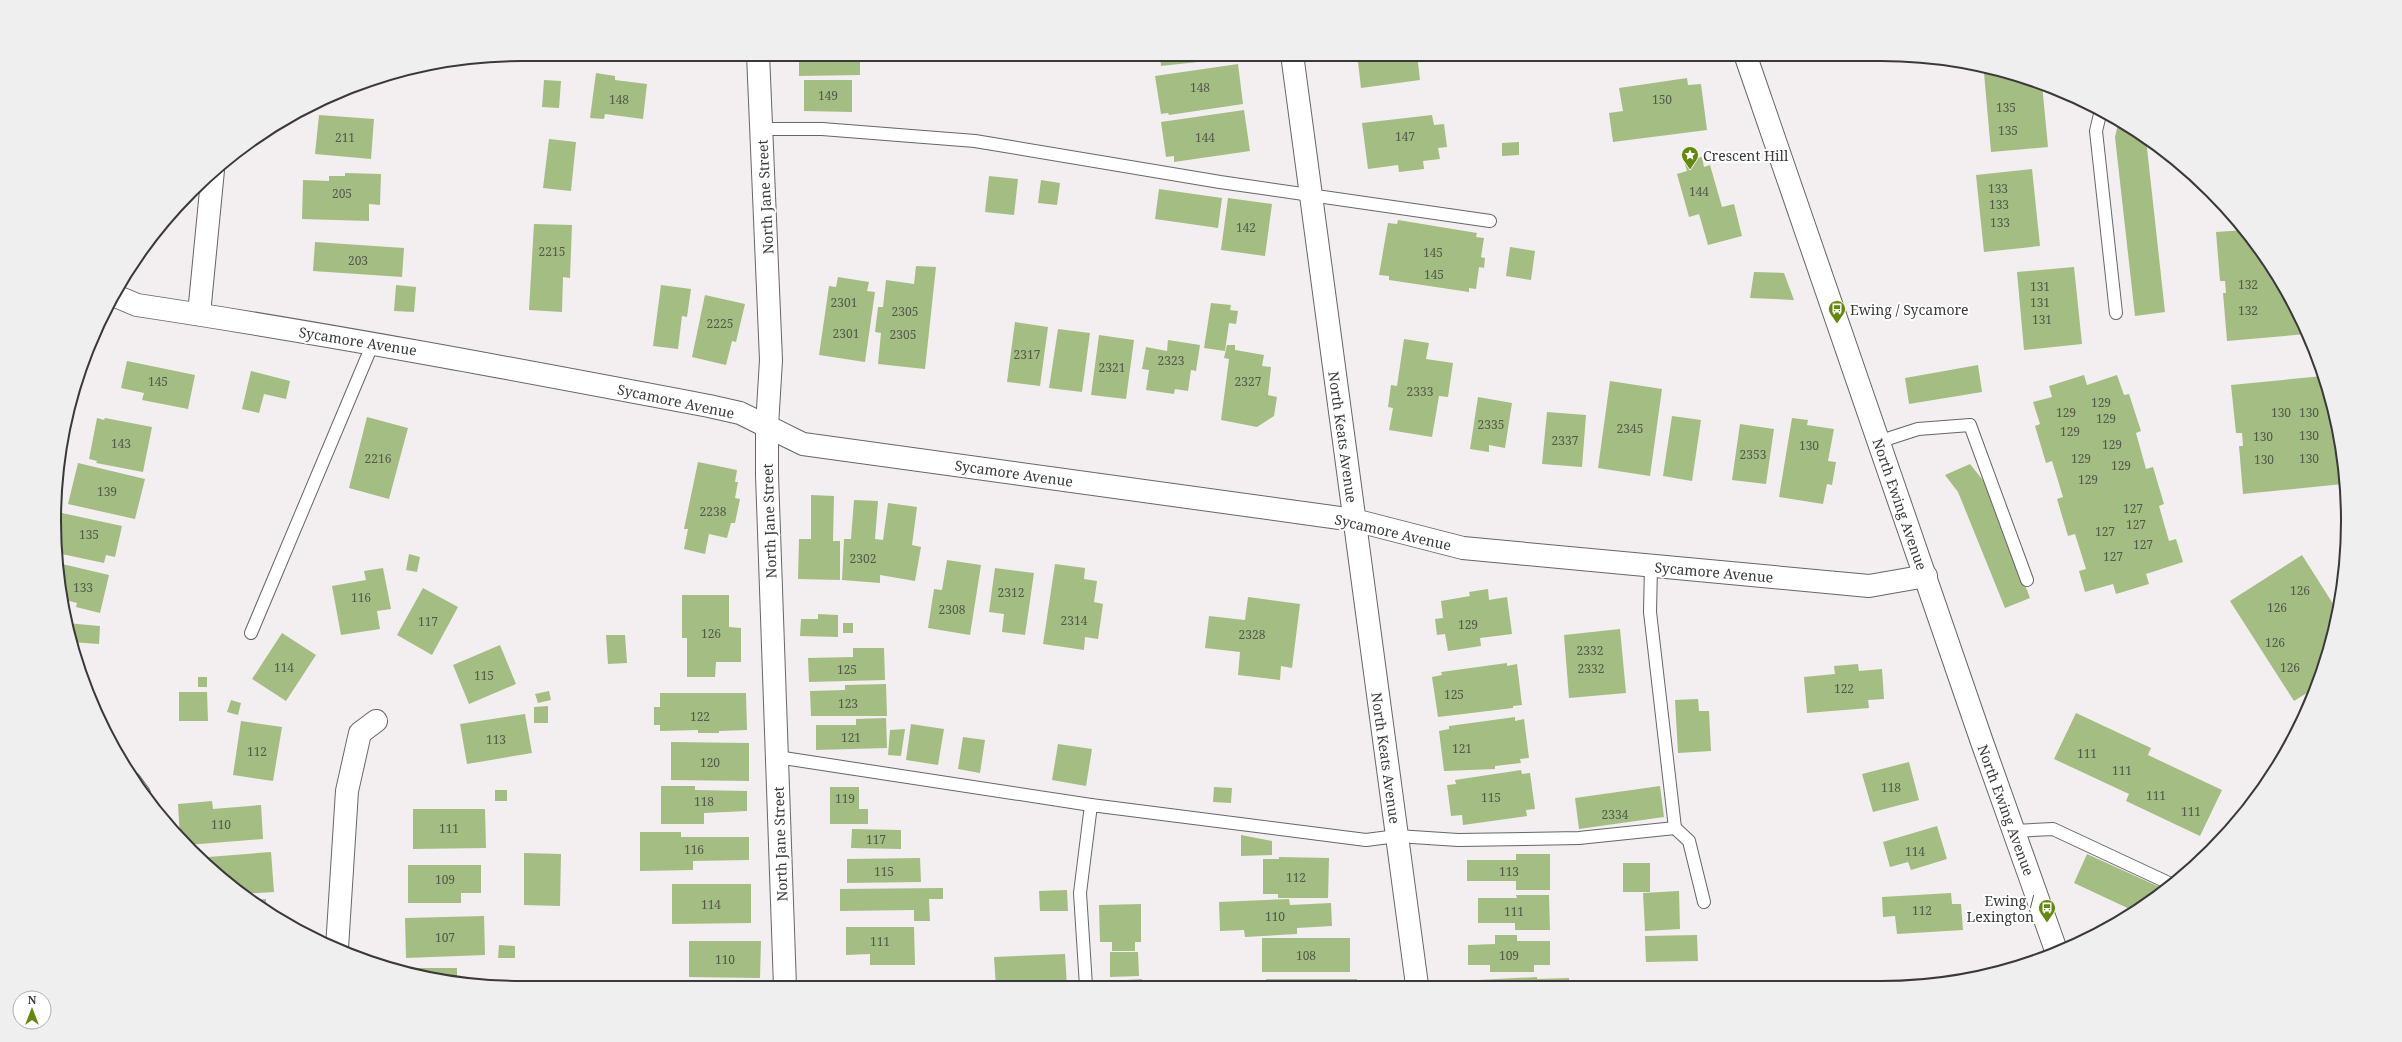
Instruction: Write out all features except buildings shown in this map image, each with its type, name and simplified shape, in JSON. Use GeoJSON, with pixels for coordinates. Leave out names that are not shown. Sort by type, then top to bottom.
{"type":"FeatureCollection","features":[{"type":"Feature","properties":{"kind":"street","name":"North Jane Street"},"geometry":{"type":"LineString","coordinates":[[758,61],[771,360],[767,426],[785,981]]}},
{"type":"Feature","properties":{"kind":"street","name":"North Keats Avenue"},"geometry":{"type":"LineString","coordinates":[[1293,61],[1416,981]]}},
{"type":"Feature","properties":{"kind":"street","name":"North Ewing Avenue"},"geometry":{"type":"LineString","coordinates":[[1747,61],[1878,442],[2055,947]]}},
{"type":"Feature","properties":{"kind":"street"},"geometry":{"type":"LineString","coordinates":[[199,314],[212,181]]}},
{"type":"Feature","properties":{"kind":"street","name":"Sycamore Avenue"},"geometry":{"type":"LineString","coordinates":[[119,298],[137,305],[199,314],[305,334],[373,343],[709,406],[740,413],[803,444],[1354,520],[1432,542],[1463,548],[1869,586],[1926,576]]}},
{"type":"Feature","properties":{"kind":"street"},"geometry":{"type":"LineString","coordinates":[[337,943],[347,791],[360,733],[376,721]]}},
{"type":"Feature","properties":{"kind":"lane"},"geometry":{"type":"LineString","coordinates":[[2099,117],[2096,131],[2116,313]]}},
{"type":"Feature","properties":{"kind":"lane"},"geometry":{"type":"LineString","coordinates":[[761,129],[822,129],[975,141],[1310,195],[1490,221]]}},
{"type":"Feature","properties":{"kind":"lane"},"geometry":{"type":"LineString","coordinates":[[251,633],[373,343]]}},
{"type":"Feature","properties":{"kind":"lane"},"geometry":{"type":"LineString","coordinates":[[1878,442],[1918,429],[1970,425],[2027,580]]}},
{"type":"Feature","properties":{"kind":"lane"},"geometry":{"type":"LineString","coordinates":[[1651,566],[1650,612],[1675,828],[1689,841],[1704,902]]}},
{"type":"Feature","properties":{"kind":"lane"},"geometry":{"type":"LineString","coordinates":[[777,757],[1091,805],[1366,840],[1397,836],[1458,840],[1580,838],[1675,828]]}},
{"type":"Feature","properties":{"kind":"lane"},"geometry":{"type":"LineString","coordinates":[[1086,981],[1080,893],[1091,805]]}},
{"type":"Feature","properties":{"kind":"lane"},"geometry":{"type":"LineString","coordinates":[[2014,831],[2053,829],[2166,882]]}},
{"type":"Feature","properties":{"kind":"place","name":"Crescent Hill"},"geometry":{"type":"Point","coordinates":[1690,170]}},
{"type":"Feature","properties":{"kind":"place","name":"Ewing / Sycamore"},"geometry":{"type":"Point","coordinates":[1837,324]}},
{"type":"Feature","properties":{"kind":"place","name":"Ewing / Lexington"},"geometry":{"type":"Point","coordinates":[2047,923]}}]}
